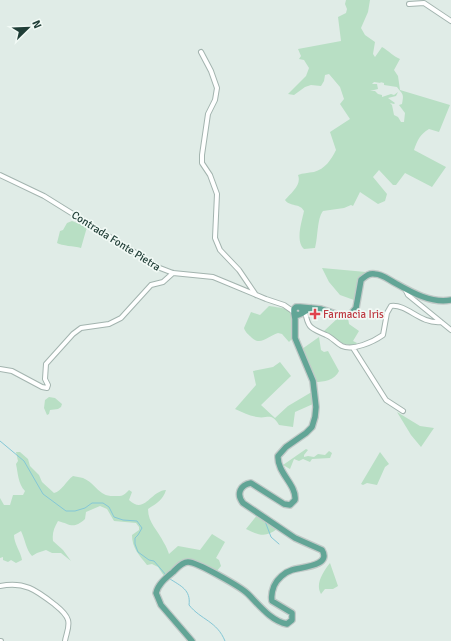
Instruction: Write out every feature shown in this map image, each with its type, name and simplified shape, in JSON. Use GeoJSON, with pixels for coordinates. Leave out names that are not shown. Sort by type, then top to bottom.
{"type":"FeatureCollection","features":[{"type":"Feature","properties":{"kind":"main road"},"geometry":{"type":"LineString","coordinates":[[192,641],[161,605],[156,594],[158,587],[162,582],[183,564],[188,562],[197,564],[240,588],[269,615],[280,622],[287,624],[292,620],[292,613],[272,601],[271,597],[275,583],[281,576],[288,572],[313,565],[324,558],[324,553],[322,550],[295,538],[243,503],[239,495],[243,486],[251,483],[284,504],[290,505],[295,500],[294,492],[279,464],[278,456],[286,447],[312,427],[316,407],[313,381],[295,338],[295,326],[299,311],[313,308],[342,316],[352,314],[356,308],[361,280],[370,274],[383,276],[405,288],[436,301],[451,300]]}},
{"type":"Feature","properties":{"kind":"street"},"geometry":{"type":"LineString","coordinates":[[409,4],[424,3],[451,21]]}},
{"type":"Feature","properties":{"kind":"street"},"geometry":{"type":"LineString","coordinates":[[201,52],[211,71],[217,88],[215,100],[208,114],[202,155],[202,163],[210,175],[217,194],[215,238],[220,250],[239,270],[256,295]]}},
{"type":"Feature","properties":{"kind":"street","name":"Contrada Fonte Pietra"},"geometry":{"type":"LineString","coordinates":[[0,175],[44,196],[160,268],[173,273],[213,277],[299,311]]}},
{"type":"Feature","properties":{"kind":"street"},"geometry":{"type":"LineString","coordinates":[[0,369],[12,371],[42,387],[47,388],[48,386],[45,379],[46,364],[73,334],[81,328],[109,324],[121,318],[151,285],[163,282],[173,273]]}},
{"type":"Feature","properties":{"kind":"street"},"geometry":{"type":"LineString","coordinates":[[405,288],[408,295],[451,330]]}},
{"type":"Feature","properties":{"kind":"street"},"geometry":{"type":"LineString","coordinates":[[299,311],[312,329],[329,337],[341,345],[353,348],[383,335],[388,311],[391,306],[398,306],[424,321],[441,322]]}},
{"type":"Feature","properties":{"kind":"street"},"geometry":{"type":"LineString","coordinates":[[353,348],[386,400],[403,411]]}},
{"type":"Feature","properties":{"kind":"street"},"geometry":{"type":"LineString","coordinates":[[0,586],[17,585],[32,588],[59,608],[67,617],[69,623],[65,641]]}},
{"type":"Feature","properties":{"kind":"green space"},"geometry":{"type":"Polygon","coordinates":[[[346,0],[370,0],[368,12],[361,28],[365,35],[375,42],[373,54],[375,57],[382,47],[400,59],[394,70],[398,76],[400,90],[450,105],[439,132],[429,129],[423,133],[414,150],[446,167],[432,187],[405,173],[396,185],[393,185],[379,170],[373,177],[387,194],[385,201],[378,204],[360,192],[353,206],[351,205],[344,208],[323,211],[320,218],[315,248],[304,249],[301,245],[300,236],[304,211],[300,207],[290,204],[285,200],[293,192],[297,185],[299,179],[298,175],[318,171],[330,161],[336,150],[330,132],[350,119],[340,104],[344,99],[340,87],[329,74],[325,75],[321,86],[311,85],[305,87],[294,95],[288,94],[306,76],[309,68],[304,60],[299,59],[301,56],[298,49],[341,41],[338,17],[346,13],[347,9],[345,4],[346,0]],[[374,82],[372,84],[377,84],[378,89],[370,91],[375,91],[382,95],[382,97],[391,94],[394,95],[398,92],[396,96],[388,98],[395,103],[390,103],[392,105],[394,115],[398,117],[401,122],[404,122],[405,113],[399,105],[402,104],[402,93],[397,87],[384,85],[384,83],[380,82],[381,83],[374,82]]]}},
{"type":"Feature","properties":{"kind":"green space"},"geometry":{"type":"Polygon","coordinates":[[[72,221],[87,227],[81,248],[57,243],[60,231],[63,230],[67,223],[72,221]]]}},
{"type":"Feature","properties":{"kind":"green space"},"geometry":{"type":"Polygon","coordinates":[[[322,268],[366,272],[359,279],[354,300],[340,295],[329,282],[322,268]]]}},
{"type":"Feature","properties":{"kind":"green space"},"geometry":{"type":"Polygon","coordinates":[[[269,306],[286,309],[292,314],[292,339],[289,342],[282,334],[278,333],[265,340],[258,341],[252,338],[245,331],[244,328],[251,312],[260,315],[269,306]]]}},
{"type":"Feature","properties":{"kind":"green space"},"geometry":{"type":"Polygon","coordinates":[[[339,317],[348,318],[349,324],[359,331],[353,341],[357,343],[354,346],[341,343],[324,331],[339,317]]]}},
{"type":"Feature","properties":{"kind":"green space"},"geometry":{"type":"Polygon","coordinates":[[[319,337],[321,350],[324,352],[328,351],[339,371],[335,377],[325,381],[315,382],[302,349],[319,337]]]}},
{"type":"Feature","properties":{"kind":"green space"},"geometry":{"type":"Polygon","coordinates":[[[280,362],[291,376],[261,405],[275,418],[288,406],[310,393],[313,393],[313,404],[295,412],[293,427],[279,425],[271,417],[254,416],[235,409],[256,385],[253,371],[273,367],[280,362]]]}},
{"type":"Feature","properties":{"kind":"green space"},"geometry":{"type":"Polygon","coordinates":[[[49,397],[55,398],[62,404],[58,409],[50,410],[49,414],[47,415],[44,408],[45,400],[49,397]]]}},
{"type":"Feature","properties":{"kind":"green space"},"geometry":{"type":"Polygon","coordinates":[[[397,412],[420,426],[434,428],[421,447],[411,435],[397,412]]]}},
{"type":"Feature","properties":{"kind":"green space"},"geometry":{"type":"Polygon","coordinates":[[[306,449],[308,450],[304,457],[314,457],[318,454],[325,455],[329,451],[332,453],[330,458],[312,459],[310,462],[303,459],[299,461],[294,459],[290,469],[283,465],[306,449]]]}},
{"type":"Feature","properties":{"kind":"green space"},"geometry":{"type":"Polygon","coordinates":[[[16,452],[20,452],[28,459],[30,466],[39,475],[42,482],[54,493],[57,492],[73,476],[83,478],[92,483],[101,492],[109,496],[121,496],[129,490],[132,492],[129,500],[139,505],[144,504],[160,491],[166,490],[161,499],[148,509],[148,514],[151,522],[162,538],[169,554],[178,546],[200,550],[212,534],[225,542],[216,558],[219,560],[221,566],[216,572],[196,562],[177,565],[164,576],[158,567],[152,564],[147,565],[136,551],[132,540],[132,535],[139,530],[136,523],[114,521],[107,509],[100,506],[86,512],[85,519],[77,524],[72,525],[58,521],[54,528],[53,541],[63,550],[71,561],[61,553],[52,553],[46,550],[32,556],[27,548],[21,531],[14,535],[22,560],[16,563],[11,560],[8,562],[3,560],[3,557],[0,558],[0,498],[4,505],[10,505],[13,495],[23,495],[25,491],[19,478],[16,464],[18,461],[16,452]]]}},
{"type":"Feature","properties":{"kind":"green space"},"geometry":{"type":"Polygon","coordinates":[[[380,452],[389,464],[385,467],[377,485],[367,483],[363,485],[361,484],[380,452]]]}},
{"type":"Feature","properties":{"kind":"green space"},"geometry":{"type":"Polygon","coordinates":[[[258,514],[277,529],[269,534],[262,535],[246,529],[258,514]]]}},
{"type":"Feature","properties":{"kind":"green space"},"geometry":{"type":"Polygon","coordinates":[[[330,563],[338,586],[333,589],[325,589],[321,594],[319,590],[319,582],[322,574],[330,563]]]}},
{"type":"Feature","properties":{"kind":"waterway"},"geometry":{"type":"LineString","coordinates":[[0,441],[24,461],[43,494],[66,511],[75,511],[85,508],[92,503],[103,503],[109,507],[114,517],[123,520],[137,521],[142,528],[135,538],[135,544],[138,552],[149,560],[154,561],[166,575]]}},
{"type":"Feature","properties":{"kind":"waterway"},"geometry":{"type":"LineString","coordinates":[[265,521],[271,537],[279,544]]}},
{"type":"Feature","properties":{"kind":"waterway"},"geometry":{"type":"LineString","coordinates":[[170,579],[187,592],[189,605],[218,629],[225,641]]}},
{"type":"Feature","properties":{"kind":"place","name":"Farmacia Iris"},"geometry":{"type":"Point","coordinates":[315,314]}}]}
